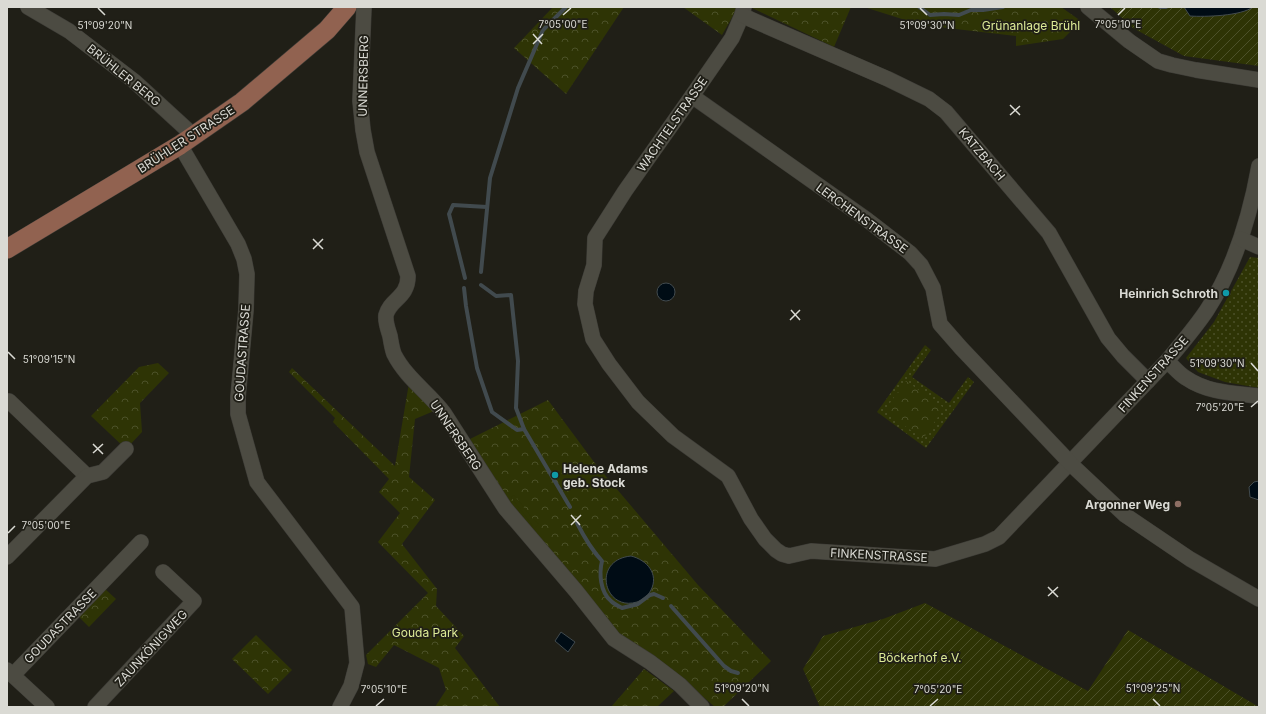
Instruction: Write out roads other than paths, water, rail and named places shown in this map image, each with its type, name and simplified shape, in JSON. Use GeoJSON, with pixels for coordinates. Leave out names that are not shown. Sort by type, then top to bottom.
{"type":"FeatureCollection","features":[{"type":"Feature","properties":{"kind":"main road","name":"BRÜHLER STRASSE"},"geometry":{"type":"LineString","coordinates":[[7,249],[187,140],[254,93],[327,30],[347,7]]}},
{"type":"Feature","properties":{"kind":"street","name":"BRÜHLER BERG"},"geometry":{"type":"LineString","coordinates":[[28,7],[69,31],[134,81],[187,140]]}},
{"type":"Feature","properties":{"kind":"street","name":"UNNERSBERG"},"geometry":{"type":"LineString","coordinates":[[364,7],[360,101],[363,130],[367,152],[408,276],[406,290],[387,314],[386,321],[394,354],[405,371],[444,413],[505,508],[614,638],[666,674],[680,685],[702,707]]}},
{"type":"Feature","properties":{"kind":"street"},"geometry":{"type":"LineString","coordinates":[[1088,7],[1129,41],[1158,61],[1196,70],[1259,80]]}},
{"type":"Feature","properties":{"kind":"street","name":"WACHTELSTRASSE"},"geometry":{"type":"LineString","coordinates":[[595,238],[625,191],[732,38],[743,11]]}},
{"type":"Feature","properties":{"kind":"street","name":"KATZBACH"},"geometry":{"type":"LineString","coordinates":[[743,11],[750,19],[888,79],[928,99],[946,112],[1049,233],[1108,338],[1123,356],[1148,381]]}},
{"type":"Feature","properties":{"kind":"street","name":"LERCHENSTRASSE"},"geometry":{"type":"LineString","coordinates":[[692,96],[866,219],[910,253],[921,265],[933,288],[940,324],[960,348],[1070,463]]}},
{"type":"Feature","properties":{"kind":"street","name":"GOUDASTRASSE"},"geometry":{"type":"LineString","coordinates":[[187,140],[244,258],[247,274],[246,310],[238,397],[238,414],[257,482],[352,607],[357,663],[351,686],[340,707]]}},
{"type":"Feature","properties":{"kind":"street","name":"FINKENSTRASSE"},"geometry":{"type":"LineString","coordinates":[[595,238],[594,265],[585,297],[587,315],[593,339],[631,394],[649,413],[673,436],[728,476],[751,519],[772,546],[782,554],[792,556],[811,551],[935,558],[985,544],[999,537],[1167,361],[1190,334],[1207,308],[1227,272],[1241,239],[1252,202],[1259,166]]}},
{"type":"Feature","properties":{"kind":"street"},"geometry":{"type":"LineString","coordinates":[[1241,239],[1259,247]]}},
{"type":"Feature","properties":{"kind":"street"},"geometry":{"type":"LineString","coordinates":[[1167,361],[1185,378],[1202,387],[1220,392],[1259,396]]}},
{"type":"Feature","properties":{"kind":"street"},"geometry":{"type":"LineString","coordinates":[[9,401],[87,476]]}},
{"type":"Feature","properties":{"kind":"street"},"geometry":{"type":"LineString","coordinates":[[7,557],[87,476],[103,472],[126,449]]}},
{"type":"Feature","properties":{"kind":"street"},"geometry":{"type":"LineString","coordinates":[[1070,463],[1125,514],[1190,559],[1259,599]]}},
{"type":"Feature","properties":{"kind":"street","name":"GOUDASTRASSE"},"geometry":{"type":"LineString","coordinates":[[47,707],[10,672],[141,542]]}},
{"type":"Feature","properties":{"kind":"street","name":"ZAUNKÖNIGWEG"},"geometry":{"type":"LineString","coordinates":[[95,707],[194,601],[163,572]]}},
{"type":"Feature","properties":{"kind":"waterway"},"geometry":{"type":"LineString","coordinates":[[481,272],[490,178],[518,88],[543,30],[566,7]]}},
{"type":"Feature","properties":{"kind":"waterway"},"geometry":{"type":"LineString","coordinates":[[919,7],[930,15],[959,15],[971,10],[1003,7]]}},
{"type":"Feature","properties":{"kind":"waterway"},"geometry":{"type":"LineString","coordinates":[[1160,7],[1166,7]]}},
{"type":"Feature","properties":{"kind":"waterway"},"geometry":{"type":"LineString","coordinates":[[465,278],[449,214],[453,205],[487,207]]}},
{"type":"Feature","properties":{"kind":"waterway"},"geometry":{"type":"LineString","coordinates":[[481,285],[496,296],[511,295],[518,361],[516,408],[524,429],[570,507]]}},
{"type":"Feature","properties":{"kind":"waterway"},"geometry":{"type":"LineString","coordinates":[[464,288],[477,368],[492,412],[517,430],[524,429]]}},
{"type":"Feature","properties":{"kind":"waterway"},"geometry":{"type":"LineString","coordinates":[[577,523],[588,543],[602,561],[601,582],[607,597],[612,602],[622,608],[638,604],[650,595],[654,594],[663,598]]}},
{"type":"Feature","properties":{"kind":"waterway"},"geometry":{"type":"LineString","coordinates":[[671,606],[724,666],[731,671],[738,673]]}},
{"type":"Feature","properties":{"kind":"place","name":"Heinrich Schroth"},"geometry":{"type":"Point","coordinates":[1226,293]}},
{"type":"Feature","properties":{"kind":"place","name":"Helene Adams geb. Stock"},"geometry":{"type":"Point","coordinates":[555,475]}},
{"type":"Feature","properties":{"kind":"place","name":"Argonner Weg"},"geometry":{"type":"Point","coordinates":[1178,504]}},
{"type":"Feature","properties":{"kind":"park label","name":"Grünanlage Brühl"},"geometry":{"type":"Point","coordinates":[1031,25]}},
{"type":"Feature","properties":{"kind":"park label","name":"Gouda Park"},"geometry":{"type":"Point","coordinates":[425,632]}},
{"type":"Feature","properties":{"kind":"park label","name":"Böckerhof e.V."},"geometry":{"type":"Point","coordinates":[920,657]}}]}
